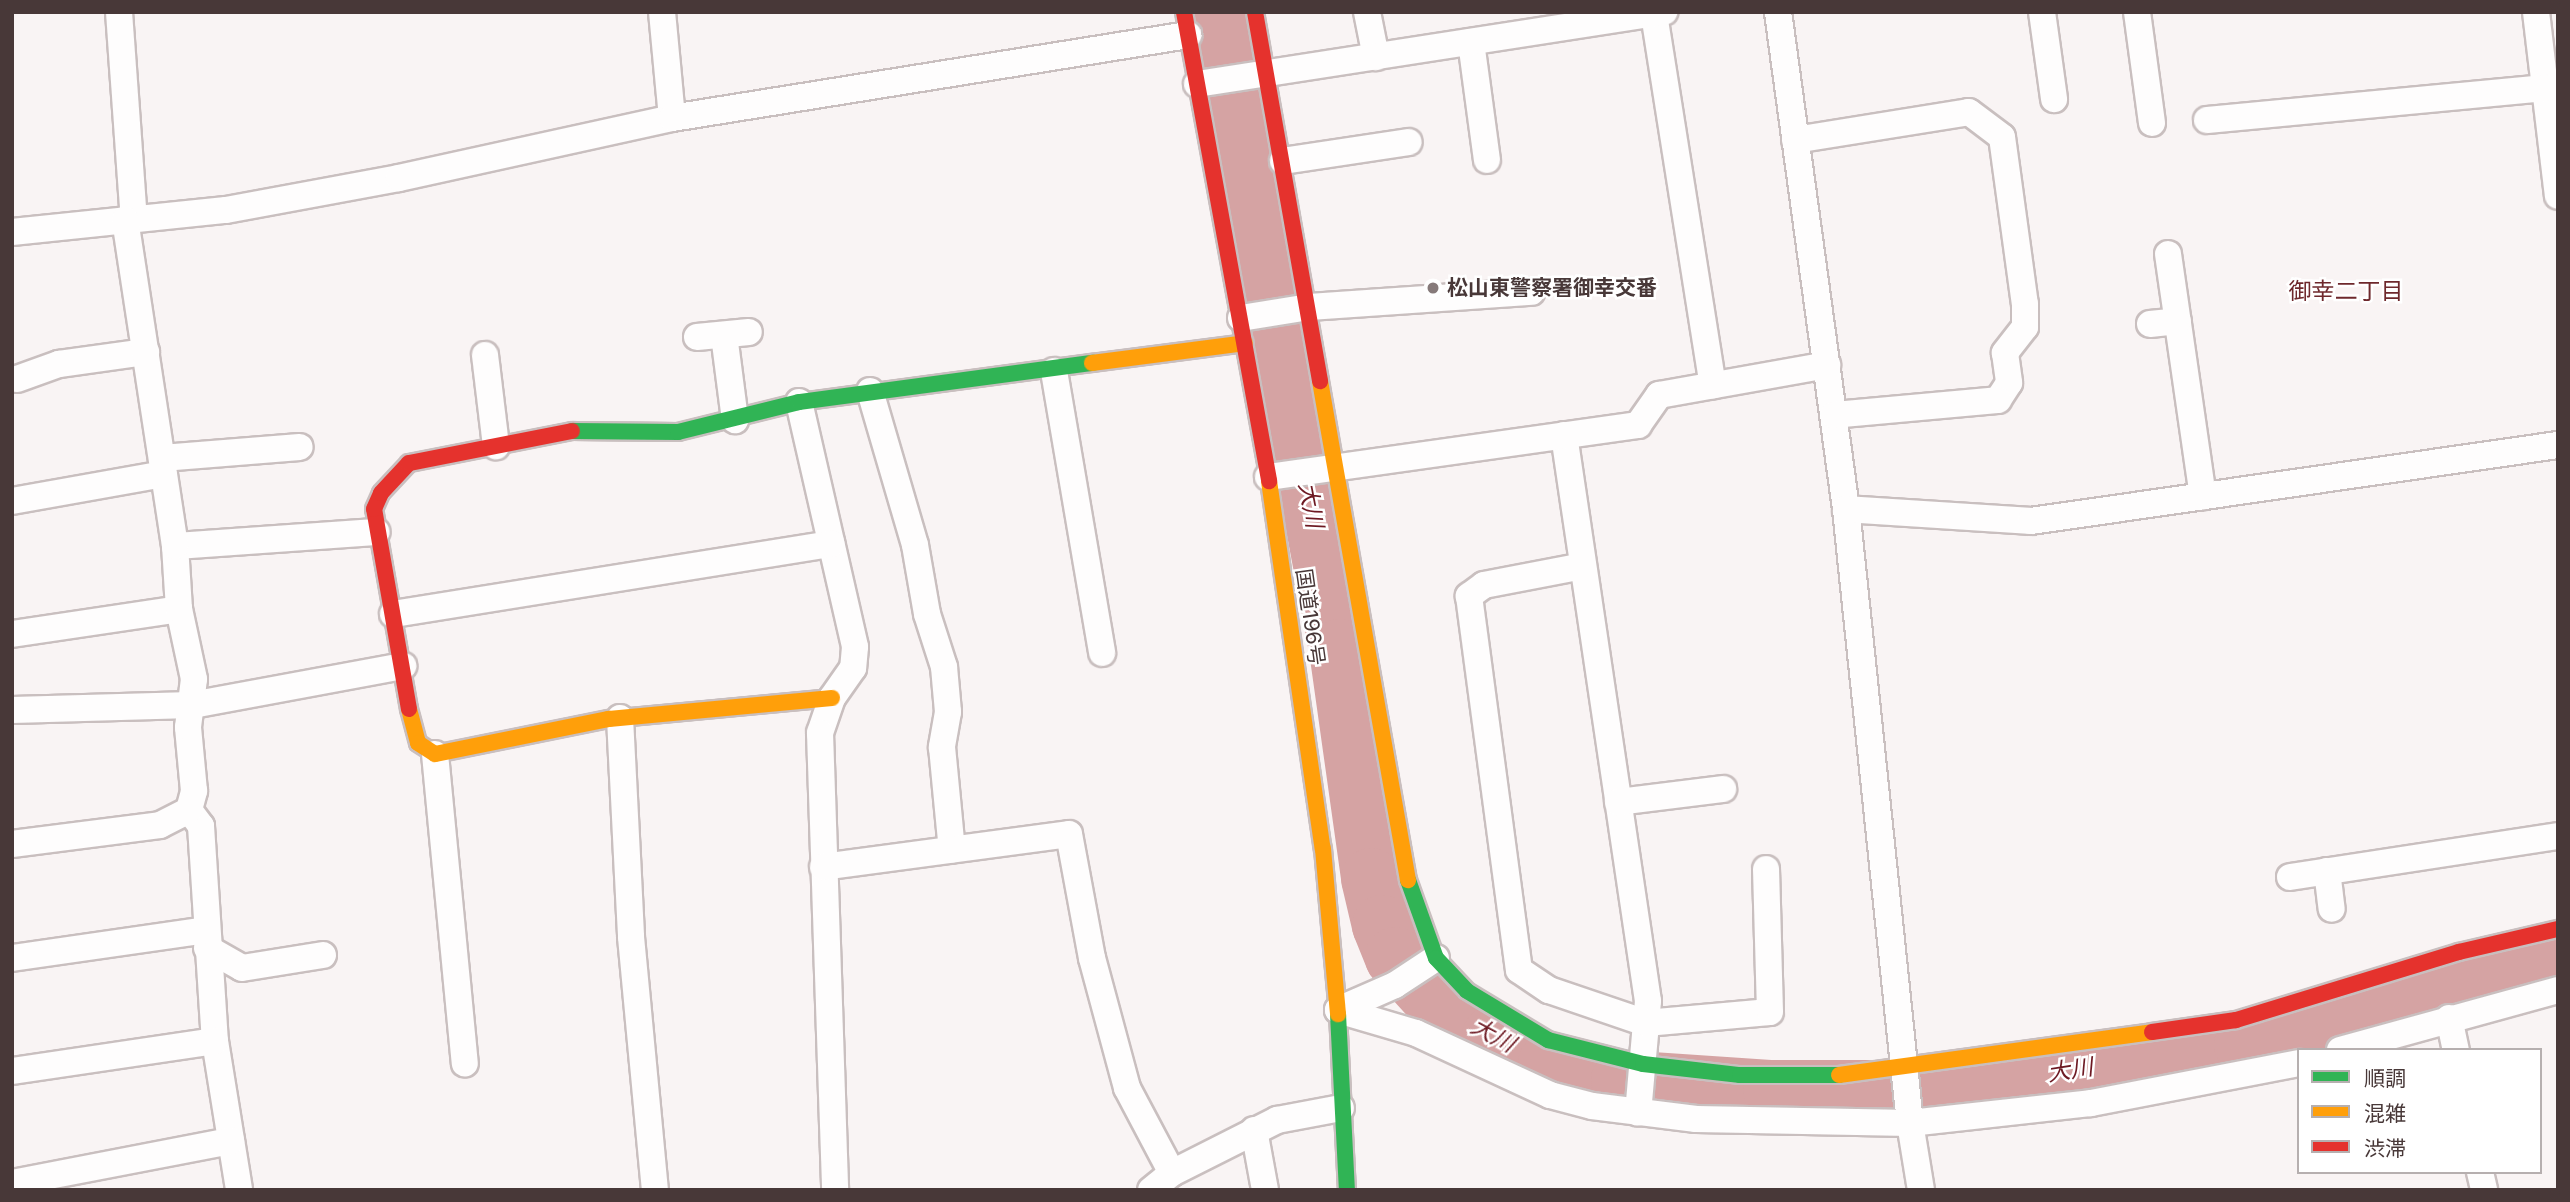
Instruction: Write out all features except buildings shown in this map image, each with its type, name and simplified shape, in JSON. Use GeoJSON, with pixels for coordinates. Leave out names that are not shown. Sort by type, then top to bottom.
{"type":"FeatureCollection","features":[{"type":"Feature","properties":{"kind":"main road"},"geometry":{"type":"LineString","coordinates":[[1255,12],[1258,75],[1283,161],[1302,308],[1410,893],[1430,961],[1467,990],[1522,1028],[1596,1055],[1643,1068],[1740,1074],[1905,1074],[2236,1020],[2459,952],[2558,929]]}},
{"type":"Feature","properties":{"kind":"main road","name":"国道196号"},"geometry":{"type":"LineString","coordinates":[[1186,24],[1207,82],[1248,326],[1277,475],[1323,849],[1338,1010],[1341,1108],[1348,1190]]}},
{"type":"Feature","properties":{"kind":"main road"},"geometry":{"type":"LineString","coordinates":[[832,698],[620,718],[435,754],[418,743],[374,509],[381,493],[409,463],[579,430],[678,432],[799,402],[870,391],[1054,371],[1248,326]]}},
{"type":"Feature","properties":{"kind":"main road","name":"国道196号"},"geometry":{"type":"LineString","coordinates":[[1337,1190],[1341,1108]]}},
{"type":"Feature","properties":{"kind":"street"},"geometry":{"type":"LineString","coordinates":[[12,844],[160,825],[189,810],[194,791],[188,727],[194,679],[179,610],[175,546],[129,220],[119,12]]}},
{"type":"Feature","properties":{"kind":"street"},"geometry":{"type":"LineString","coordinates":[[662,12],[672,118]]}},
{"type":"Feature","properties":{"kind":"street"},"geometry":{"type":"LineString","coordinates":[[1367,12],[1376,57]]}},
{"type":"Feature","properties":{"kind":"street"},"geometry":{"type":"LineString","coordinates":[[1778,12],[1846,509],[1909,1117],[1920,1190]]}},
{"type":"Feature","properties":{"kind":"street"},"geometry":{"type":"LineString","coordinates":[[2042,12],[2054,99]]}},
{"type":"Feature","properties":{"kind":"street"},"geometry":{"type":"LineString","coordinates":[[2137,12],[2152,123]]}},
{"type":"Feature","properties":{"kind":"street"},"geometry":{"type":"LineString","coordinates":[[2536,12],[2558,196]]}},
{"type":"Feature","properties":{"kind":"street"},"geometry":{"type":"LineString","coordinates":[[1207,82],[1471,42],[1525,23],[1659,13],[1713,385]]}},
{"type":"Feature","properties":{"kind":"street"},"geometry":{"type":"LineString","coordinates":[[12,232],[303,197],[672,118],[1186,24]]}},
{"type":"Feature","properties":{"kind":"street"},"geometry":{"type":"LineString","coordinates":[[1471,42],[1487,160]]}},
{"type":"Feature","properties":{"kind":"street"},"geometry":{"type":"LineString","coordinates":[[2207,120],[2545,88]]}},
{"type":"Feature","properties":{"kind":"street"},"geometry":{"type":"LineString","coordinates":[[1796,140],[1969,112],[2002,137],[2025,327],[2005,353],[2008,383],[1998,400],[1834,415]]}},
{"type":"Feature","properties":{"kind":"street"},"geometry":{"type":"LineString","coordinates":[[1283,161],[1409,142]]}},
{"type":"Feature","properties":{"kind":"street"},"geometry":{"type":"LineString","coordinates":[[2168,254],[2203,496]]}},
{"type":"Feature","properties":{"kind":"street"},"geometry":{"type":"LineString","coordinates":[[1248,326],[1302,308],[1531,292]]}},
{"type":"Feature","properties":{"kind":"street"},"geometry":{"type":"LineString","coordinates":[[2150,324],[2178,321]]}},
{"type":"Feature","properties":{"kind":"street"},"geometry":{"type":"LineString","coordinates":[[697,337],[737,333],[735,420]]}},
{"type":"Feature","properties":{"kind":"street"},"geometry":{"type":"LineString","coordinates":[[17,379],[59,364],[146,352]]}},
{"type":"Feature","properties":{"kind":"street"},"geometry":{"type":"LineString","coordinates":[[485,355],[496,446]]}},
{"type":"Feature","properties":{"kind":"street"},"geometry":{"type":"LineString","coordinates":[[1277,475],[1637,425],[1659,395],[1827,365]]}},
{"type":"Feature","properties":{"kind":"street"},"geometry":{"type":"LineString","coordinates":[[1054,371],[1102,653]]}},
{"type":"Feature","properties":{"kind":"street"},"geometry":{"type":"LineString","coordinates":[[870,391],[915,545],[927,614],[944,667],[948,712],[943,747],[952,850]]}},
{"type":"Feature","properties":{"kind":"street"},"geometry":{"type":"LineString","coordinates":[[799,402],[855,647],[853,668],[832,698],[820,733],[835,1190]]}},
{"type":"Feature","properties":{"kind":"street"},"geometry":{"type":"LineString","coordinates":[[1564,435],[1648,1001],[1639,1106]]}},
{"type":"Feature","properties":{"kind":"street"},"geometry":{"type":"LineString","coordinates":[[1846,509],[2031,521],[2558,445]]}},
{"type":"Feature","properties":{"kind":"street"},"geometry":{"type":"LineString","coordinates":[[12,501],[163,466],[300,446]]}},
{"type":"Feature","properties":{"kind":"street"},"geometry":{"type":"LineString","coordinates":[[175,546],[377,532]]}},
{"type":"Feature","properties":{"kind":"street"},"geometry":{"type":"LineString","coordinates":[[393,614],[831,544]]}},
{"type":"Feature","properties":{"kind":"street"},"geometry":{"type":"LineString","coordinates":[[1583,566],[1484,585],[1469,596],[1519,970],[1549,990],[1646,1023],[1770,1012],[1766,869]]}},
{"type":"Feature","properties":{"kind":"street"},"geometry":{"type":"LineString","coordinates":[[12,634],[179,610]]}},
{"type":"Feature","properties":{"kind":"street"},"geometry":{"type":"LineString","coordinates":[[12,710],[192,705],[403,666]]}},
{"type":"Feature","properties":{"kind":"street"},"geometry":{"type":"LineString","coordinates":[[620,718],[631,937],[655,1190]]}},
{"type":"Feature","properties":{"kind":"street"},"geometry":{"type":"LineString","coordinates":[[435,754],[465,1064]]}},
{"type":"Feature","properties":{"kind":"street"},"geometry":{"type":"LineString","coordinates":[[1618,802],[1723,789]]}},
{"type":"Feature","properties":{"kind":"street"},"geometry":{"type":"LineString","coordinates":[[189,810],[201,826],[215,1041],[239,1190]]}},
{"type":"Feature","properties":{"kind":"street"},"geometry":{"type":"LineString","coordinates":[[823,867],[1069,834],[1092,958],[1126,1088],[1172,1173]]}},
{"type":"Feature","properties":{"kind":"street"},"geometry":{"type":"LineString","coordinates":[[2290,877],[2558,836]]}},
{"type":"Feature","properties":{"kind":"street"},"geometry":{"type":"LineString","coordinates":[[2328,871],[2332,909]]}},
{"type":"Feature","properties":{"kind":"street"},"geometry":{"type":"LineString","coordinates":[[12,958],[207,939],[242,968],[323,955]]}},
{"type":"Feature","properties":{"kind":"street"},"geometry":{"type":"LineString","coordinates":[[1338,1010],[1395,985],[1430,961]]}},
{"type":"Feature","properties":{"kind":"street"},"geometry":{"type":"LineString","coordinates":[[2347,1048],[2558,990]]}},
{"type":"Feature","properties":{"kind":"street"},"geometry":{"type":"LineString","coordinates":[[1338,1010],[1416,1033],[1550,1095],[1762,1121],[1909,1117],[2091,1103],[2297,1063]]}},
{"type":"Feature","properties":{"kind":"street"},"geometry":{"type":"LineString","coordinates":[[2449,1018],[2456,1048]]}},
{"type":"Feature","properties":{"kind":"street"},"geometry":{"type":"LineString","coordinates":[[12,1071],[215,1041]]}},
{"type":"Feature","properties":{"kind":"street"},"geometry":{"type":"LineString","coordinates":[[1151,1190],[1172,1173],[1277,1120],[1341,1108]]}},
{"type":"Feature","properties":{"kind":"street"},"geometry":{"type":"LineString","coordinates":[[1254,1130],[1265,1190]]}},
{"type":"Feature","properties":{"kind":"street"},"geometry":{"type":"LineString","coordinates":[[12,1183],[231,1141]]}},
{"type":"Feature","properties":{"kind":"waterway","name":"大川"},"geometry":{"type":"LineString","coordinates":[[1219,12],[1339,649],[1371,878],[1382,925],[1395,957],[1435,1001],[1492,1036],[1548,1063],[1621,1080],[1773,1090],[1934,1090],[2244,1044],[2558,957]]}},
{"type":"Feature","properties":{"kind":"traffic: fast"},"geometry":{"type":"LineString","coordinates":[[572,431],[678,432],[799,402],[1092,363]]}},
{"type":"Feature","properties":{"kind":"traffic: fast"},"geometry":{"type":"LineString","coordinates":[[1408,880],[1436,958],[1467,991],[1548,1040],[1643,1064],[1740,1075],[1839,1075]]}},
{"type":"Feature","properties":{"kind":"traffic: fast"},"geometry":{"type":"LineString","coordinates":[[1338,1014],[1347,1190]]}},
{"type":"Feature","properties":{"kind":"traffic: slow"},"geometry":{"type":"LineString","coordinates":[[1092,363],[1245,343]]}},
{"type":"Feature","properties":{"kind":"traffic: slow"},"geometry":{"type":"LineString","coordinates":[[1320,381],[1408,880]]}},
{"type":"Feature","properties":{"kind":"traffic: slow"},"geometry":{"type":"LineString","coordinates":[[1269,481],[1323,849],[1338,1014]]}},
{"type":"Feature","properties":{"kind":"traffic: slow"},"geometry":{"type":"LineString","coordinates":[[409,709],[418,743],[435,754],[609,719],[832,698]]}},
{"type":"Feature","properties":{"kind":"traffic: slow"},"geometry":{"type":"LineString","coordinates":[[1839,1075],[2152,1032]]}},
{"type":"Feature","properties":{"kind":"traffic: jam"},"geometry":{"type":"LineString","coordinates":[[1184,12],[1269,481]]}},
{"type":"Feature","properties":{"kind":"traffic: jam"},"geometry":{"type":"LineString","coordinates":[[1255,12],[1320,381]]}},
{"type":"Feature","properties":{"kind":"traffic: jam"},"geometry":{"type":"LineString","coordinates":[[409,709],[374,509],[381,493],[409,463],[572,431]]}},
{"type":"Feature","properties":{"kind":"traffic: jam"},"geometry":{"type":"LineString","coordinates":[[2152,1032],[2236,1020],[2459,952],[2558,929]]}},
{"type":"Feature","properties":{"kind":"place","name":"松山東警察署御幸交番"},"geometry":{"type":"Point","coordinates":[1433,288]}},
{"type":"Feature","properties":{"kind":"district","name":"御幸二丁目"},"geometry":{"type":"Point","coordinates":[2346,291]}}]}
